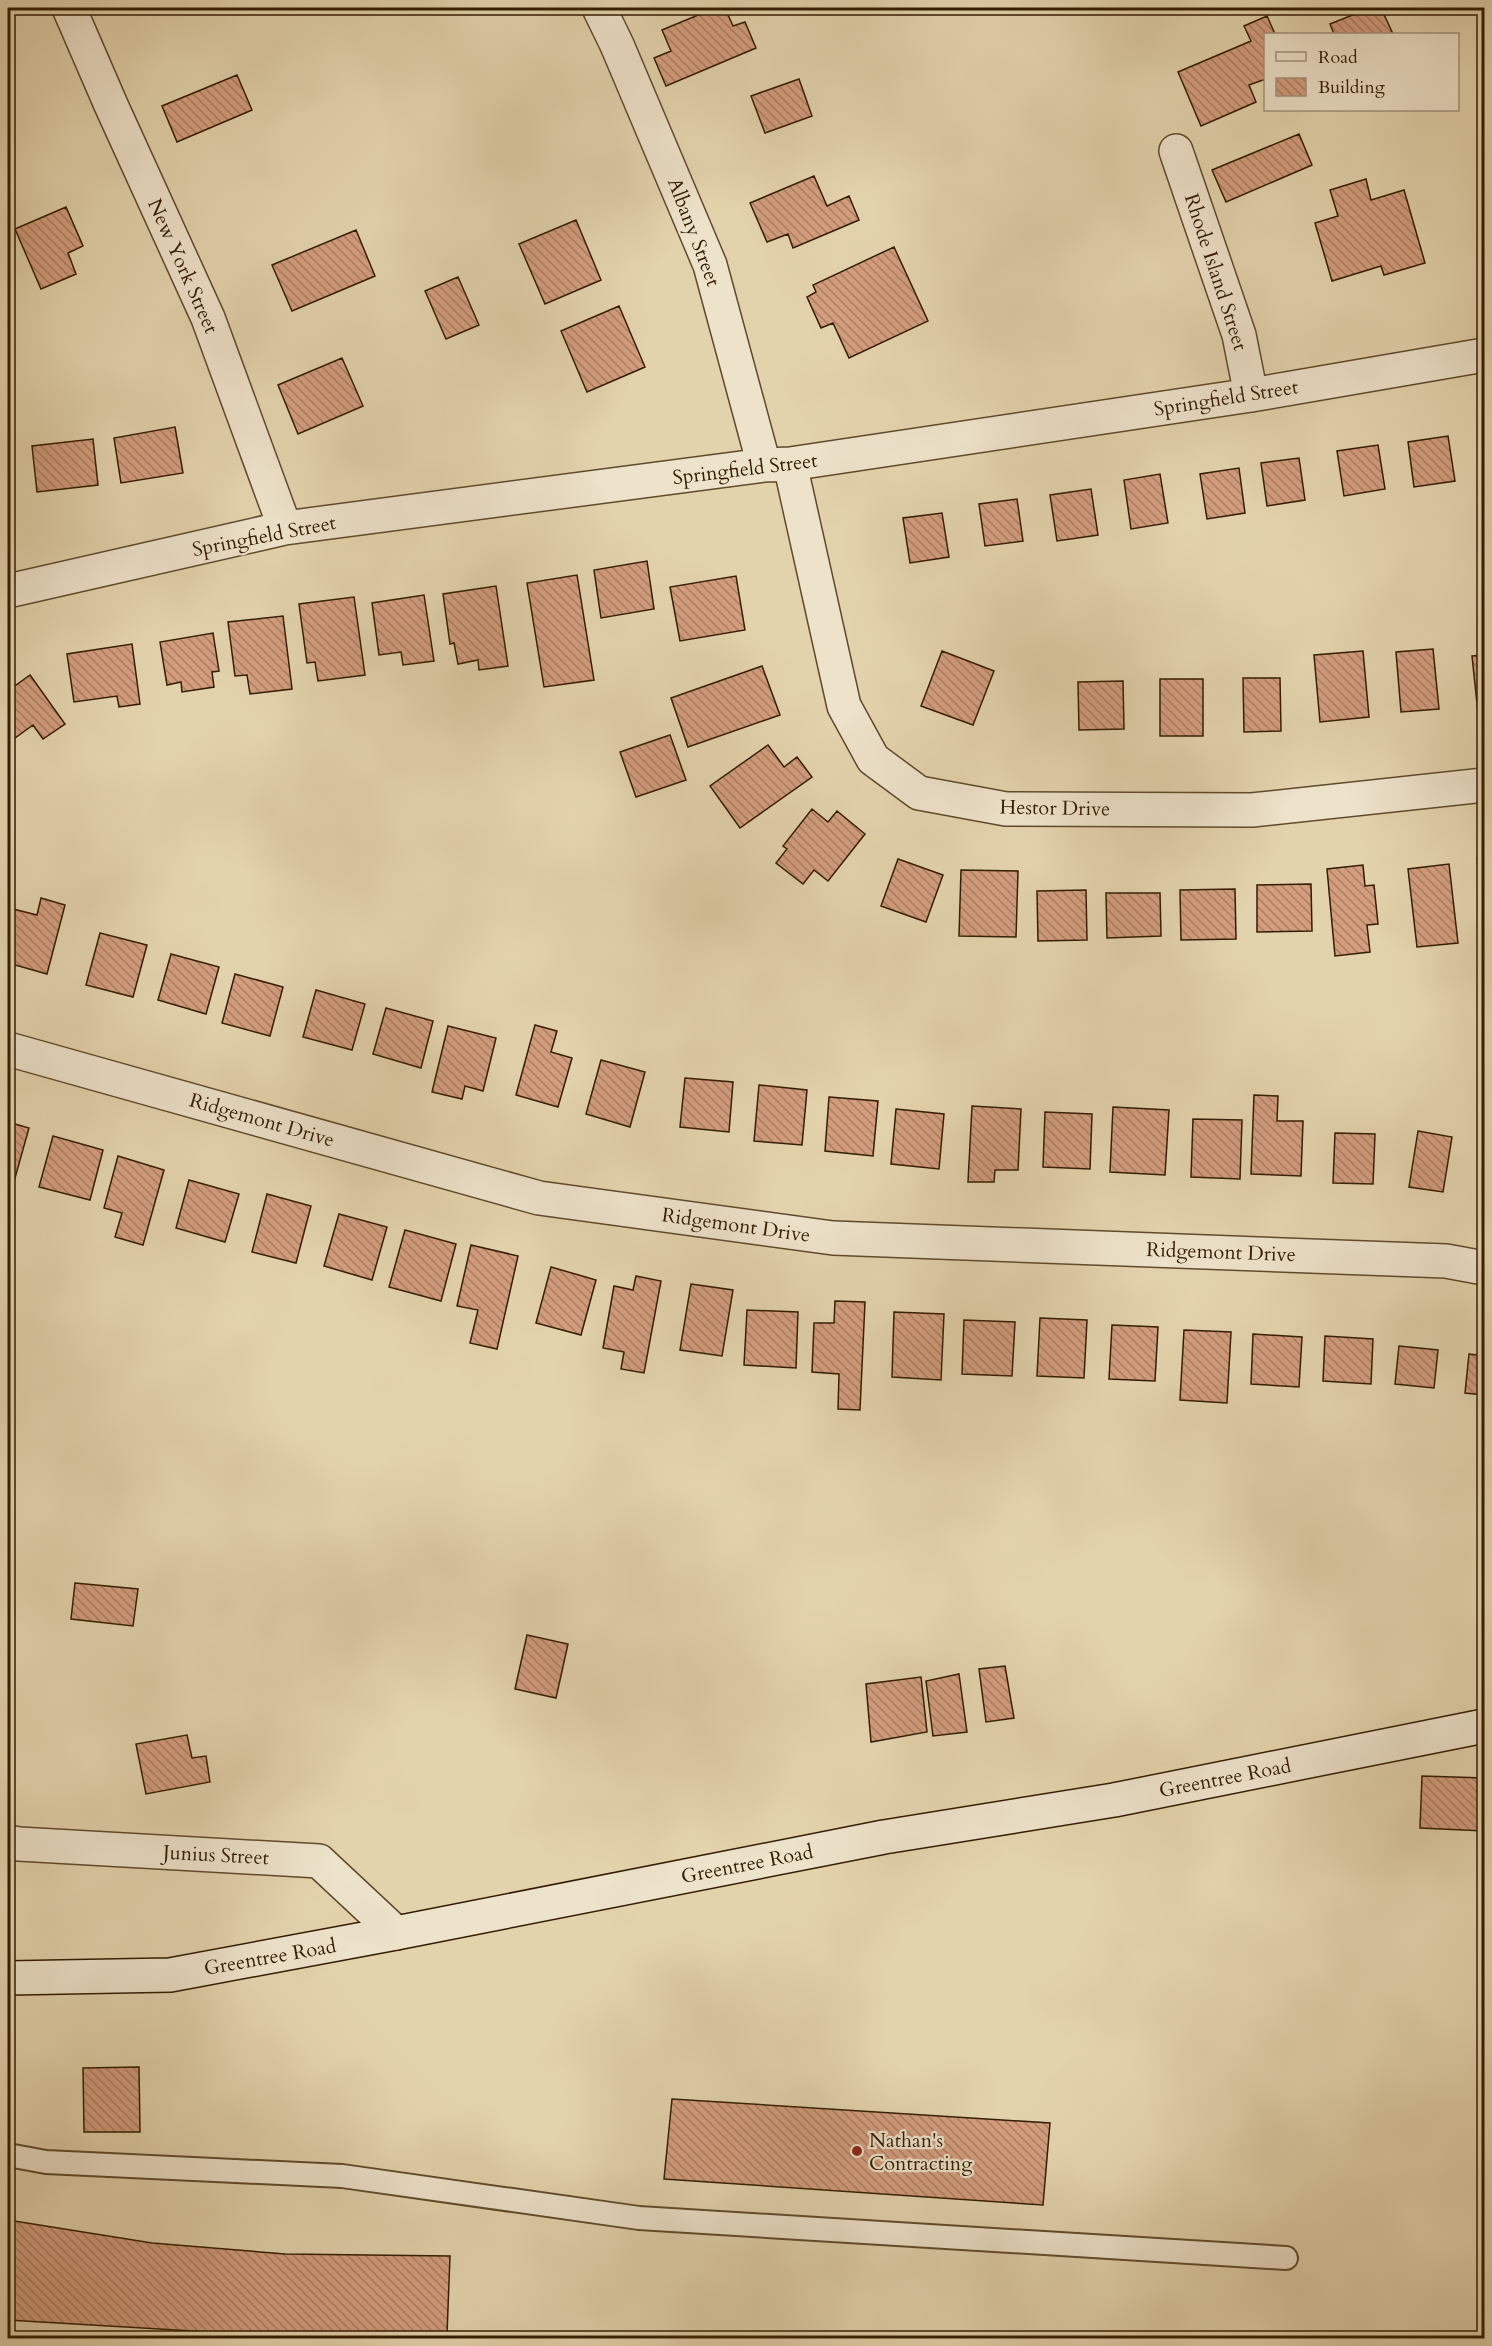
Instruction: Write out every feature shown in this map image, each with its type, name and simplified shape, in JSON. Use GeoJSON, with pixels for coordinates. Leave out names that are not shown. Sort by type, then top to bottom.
{"type":"FeatureCollection","features":[{"type":"Feature","properties":{"kind":"street","name":"New York Street"},"geometry":{"type":"LineString","coordinates":[[69,8],[208,318],[285,528]]}},
{"type":"Feature","properties":{"kind":"street","name":"Albany Street"},"geometry":{"type":"LineString","coordinates":[[599,8],[617,45],[710,266],[777,464]]}},
{"type":"Feature","properties":{"kind":"street","name":"Rhode Island Street"},"geometry":{"type":"LineString","coordinates":[[1176,151],[1239,335],[1251,395]]}},
{"type":"Feature","properties":{"kind":"street","name":"Springfield Street"},"geometry":{"type":"LineString","coordinates":[[8,591],[285,528],[777,464],[1251,395],[1485,355]]}},
{"type":"Feature","properties":{"kind":"street","name":"Hestor Drive"},"geometry":{"type":"LineString","coordinates":[[777,464],[844,706],[873,759],[919,793],[1006,809],[1252,810],[1485,785]]}},
{"type":"Feature","properties":{"kind":"street","name":"Ridgemont Drive"},"geometry":{"type":"LineString","coordinates":[[8,1049],[539,1198],[833,1238],[1446,1261],[1485,1268]]}},
{"type":"Feature","properties":{"kind":"street","name":"Greentree Road"},"geometry":{"type":"LineString","coordinates":[[8,1978],[170,1975],[885,1837],[1114,1800],[1485,1726]]}},
{"type":"Feature","properties":{"kind":"street","name":"Junius Street"},"geometry":{"type":"LineString","coordinates":[[8,1842],[319,1861],[396,1933]]}},
{"type":"Feature","properties":{"kind":"lane"},"geometry":{"type":"LineString","coordinates":[[8,2155],[46,2162],[342,2176],[639,2218],[1286,2259]]}},
{"type":"Feature","properties":{"kind":"building"},"geometry":{"type":"Polygon","coordinates":[[[715,8],[725,8],[733,26],[745,22],[756,48],[666,86],[654,58],[671,51],[662,30],[715,8]]]}},
{"type":"Feature","properties":{"kind":"building"},"geometry":{"type":"Polygon","coordinates":[[[1370,8],[1381,8],[1393,33],[1334,33],[1330,24],[1370,8]]]}},
{"type":"Feature","properties":{"kind":"building"},"geometry":{"type":"Polygon","coordinates":[[[1267,16],[1275,33],[1264,33],[1264,80],[1249,85],[1256,102],[1201,126],[1178,72],[1251,41],[1244,26],[1267,16]]]}},
{"type":"Feature","properties":{"kind":"building"},"geometry":{"type":"Polygon","coordinates":[[[237,75],[252,110],[177,142],[162,106],[237,75]]]}},
{"type":"Feature","properties":{"kind":"building"},"geometry":{"type":"Polygon","coordinates":[[[799,79],[812,116],[765,133],[751,96],[799,79]]]}},
{"type":"Feature","properties":{"kind":"building"},"geometry":{"type":"Polygon","coordinates":[[[1299,134],[1312,165],[1226,202],[1212,170],[1299,134]]]}},
{"type":"Feature","properties":{"kind":"building"},"geometry":{"type":"Polygon","coordinates":[[[814,176],[827,206],[849,196],[859,220],[793,248],[788,234],[767,242],[750,203],[814,176]]]}},
{"type":"Feature","properties":{"kind":"building"},"geometry":{"type":"Polygon","coordinates":[[[1366,179],[1371,200],[1404,190],[1425,263],[1384,275],[1381,266],[1332,281],[1315,223],[1338,216],[1330,190],[1366,179]]]}},
{"type":"Feature","properties":{"kind":"building"},"geometry":{"type":"Polygon","coordinates":[[[66,207],[83,246],[68,253],[76,274],[41,289],[15,229],[66,207]]]}},
{"type":"Feature","properties":{"kind":"building"},"geometry":{"type":"Polygon","coordinates":[[[576,220],[601,280],[545,304],[519,244],[576,220]]]}},
{"type":"Feature","properties":{"kind":"building"},"geometry":{"type":"Polygon","coordinates":[[[356,230],[375,276],[292,311],[272,265],[356,230]]]}},
{"type":"Feature","properties":{"kind":"building"},"geometry":{"type":"Polygon","coordinates":[[[894,247],[928,321],[849,358],[833,323],[821,328],[807,297],[816,292],[813,285],[894,247]]]}},
{"type":"Feature","properties":{"kind":"building"},"geometry":{"type":"Polygon","coordinates":[[[458,277],[479,325],[446,339],[425,291],[458,277]]]}},
{"type":"Feature","properties":{"kind":"building"},"geometry":{"type":"Polygon","coordinates":[[[619,306],[645,367],[587,392],[561,331],[619,306]]]}},
{"type":"Feature","properties":{"kind":"building"},"geometry":{"type":"Polygon","coordinates":[[[342,358],[363,406],[298,434],[278,385],[342,358]]]}},
{"type":"Feature","properties":{"kind":"building"},"geometry":{"type":"Polygon","coordinates":[[[175,427],[183,473],[121,483],[114,438],[175,427]]]}},
{"type":"Feature","properties":{"kind":"building"},"geometry":{"type":"Polygon","coordinates":[[[1484,430],[1484,471],[1478,431],[1484,430]]]}},
{"type":"Feature","properties":{"kind":"building"},"geometry":{"type":"Polygon","coordinates":[[[1448,436],[1455,481],[1414,487],[1408,442],[1448,436]]]}},
{"type":"Feature","properties":{"kind":"building"},"geometry":{"type":"Polygon","coordinates":[[[93,439],[98,485],[37,492],[32,446],[93,439]]]}},
{"type":"Feature","properties":{"kind":"building"},"geometry":{"type":"Polygon","coordinates":[[[1378,445],[1385,489],[1344,496],[1337,451],[1378,445]]]}},
{"type":"Feature","properties":{"kind":"building"},"geometry":{"type":"Polygon","coordinates":[[[1299,458],[1305,500],[1267,506],[1261,463],[1299,458]]]}},
{"type":"Feature","properties":{"kind":"building"},"geometry":{"type":"Polygon","coordinates":[[[1239,468],[1245,513],[1207,519],[1200,474],[1239,468]]]}},
{"type":"Feature","properties":{"kind":"building"},"geometry":{"type":"Polygon","coordinates":[[[1160,474],[1168,523],[1131,529],[1124,480],[1160,474]]]}},
{"type":"Feature","properties":{"kind":"building"},"geometry":{"type":"Polygon","coordinates":[[[1091,489],[1098,535],[1057,541],[1050,495],[1091,489]]]}},
{"type":"Feature","properties":{"kind":"building"},"geometry":{"type":"Polygon","coordinates":[[[1017,499],[1023,541],[985,546],[979,504],[1017,499]]]}},
{"type":"Feature","properties":{"kind":"building"},"geometry":{"type":"Polygon","coordinates":[[[942,513],[949,557],[910,563],[903,518],[942,513]]]}},
{"type":"Feature","properties":{"kind":"building"},"geometry":{"type":"Polygon","coordinates":[[[647,561],[654,609],[601,618],[594,570],[647,561]]]}},
{"type":"Feature","properties":{"kind":"building"},"geometry":{"type":"Polygon","coordinates":[[[577,575],[594,680],[544,687],[527,583],[577,575]]]}},
{"type":"Feature","properties":{"kind":"building"},"geometry":{"type":"Polygon","coordinates":[[[736,576],[745,630],[680,641],[670,587],[736,576]]]}},
{"type":"Feature","properties":{"kind":"building"},"geometry":{"type":"Polygon","coordinates":[[[496,586],[508,666],[479,670],[478,660],[458,664],[454,643],[450,644],[443,594],[496,586]]]}},
{"type":"Feature","properties":{"kind":"building"},"geometry":{"type":"Polygon","coordinates":[[[424,595],[434,661],[403,665],[401,652],[379,655],[372,603],[424,595]]]}},
{"type":"Feature","properties":{"kind":"building"},"geometry":{"type":"Polygon","coordinates":[[[354,597],[365,675],[318,681],[315,662],[307,663],[299,604],[354,597]]]}},
{"type":"Feature","properties":{"kind":"building"},"geometry":{"type":"Polygon","coordinates":[[[283,616],[292,689],[250,694],[247,675],[235,676],[228,622],[283,616]]]}},
{"type":"Feature","properties":{"kind":"building"},"geometry":{"type":"Polygon","coordinates":[[[213,633],[219,671],[212,672],[214,687],[182,692],[181,682],[167,685],[160,642],[213,633]]]}},
{"type":"Feature","properties":{"kind":"building"},"geometry":{"type":"Polygon","coordinates":[[[132,644],[140,704],[119,707],[117,696],[74,702],[67,654],[132,644]]]}},
{"type":"Feature","properties":{"kind":"building"},"geometry":{"type":"Polygon","coordinates":[[[1433,649],[1439,709],[1401,712],[1396,652],[1433,649]]]}},
{"type":"Feature","properties":{"kind":"building"},"geometry":{"type":"Polygon","coordinates":[[[942,651],[994,671],[973,725],[921,706],[942,651]]]}},
{"type":"Feature","properties":{"kind":"building"},"geometry":{"type":"Polygon","coordinates":[[[1363,651],[1369,717],[1320,722],[1314,655],[1363,651]]]}},
{"type":"Feature","properties":{"kind":"building"},"geometry":{"type":"Polygon","coordinates":[[[1484,655],[1484,713],[1478,713],[1472,656],[1484,655]]]}},
{"type":"Feature","properties":{"kind":"building"},"geometry":{"type":"Polygon","coordinates":[[[762,666],[780,715],[688,747],[671,698],[762,666]]]}},
{"type":"Feature","properties":{"kind":"building"},"geometry":{"type":"Polygon","coordinates":[[[30,675],[65,724],[43,739],[33,725],[11,741],[8,736],[8,691],[30,675]]]}},
{"type":"Feature","properties":{"kind":"building"},"geometry":{"type":"Polygon","coordinates":[[[1243,678],[1280,678],[1281,731],[1244,732],[1243,678]]]}},
{"type":"Feature","properties":{"kind":"building"},"geometry":{"type":"Polygon","coordinates":[[[1160,679],[1203,679],[1203,736],[1160,736],[1160,679]]]}},
{"type":"Feature","properties":{"kind":"building"},"geometry":{"type":"Polygon","coordinates":[[[1123,681],[1124,729],[1079,730],[1078,682],[1123,681]]]}},
{"type":"Feature","properties":{"kind":"building"},"geometry":{"type":"Polygon","coordinates":[[[670,735],[686,780],[636,797],[620,752],[670,735]]]}},
{"type":"Feature","properties":{"kind":"building"},"geometry":{"type":"Polygon","coordinates":[[[768,745],[784,767],[797,757],[812,777],[740,828],[710,786],[768,745]]]}},
{"type":"Feature","properties":{"kind":"building"},"geometry":{"type":"Polygon","coordinates":[[[812,809],[828,822],[837,811],[865,834],[828,881],[814,870],[803,884],[776,863],[787,849],[783,846],[812,809]]]}},
{"type":"Feature","properties":{"kind":"building"},"geometry":{"type":"Polygon","coordinates":[[[1484,857],[1484,919],[1483,919],[1477,858],[1484,857]]]}},
{"type":"Feature","properties":{"kind":"building"},"geometry":{"type":"Polygon","coordinates":[[[898,859],[943,875],[926,922],[881,906],[898,859]]]}},
{"type":"Feature","properties":{"kind":"building"},"geometry":{"type":"Polygon","coordinates":[[[1449,864],[1458,943],[1417,947],[1408,869],[1449,864]]]}},
{"type":"Feature","properties":{"kind":"building"},"geometry":{"type":"Polygon","coordinates":[[[1363,865],[1365,886],[1374,885],[1378,924],[1367,925],[1370,952],[1335,956],[1327,869],[1363,865]]]}},
{"type":"Feature","properties":{"kind":"building"},"geometry":{"type":"Polygon","coordinates":[[[961,870],[1018,871],[1016,937],[959,936],[961,870]]]}},
{"type":"Feature","properties":{"kind":"building"},"geometry":{"type":"Polygon","coordinates":[[[1311,884],[1312,931],[1257,932],[1257,885],[1311,884]]]}},
{"type":"Feature","properties":{"kind":"building"},"geometry":{"type":"Polygon","coordinates":[[[1235,889],[1236,939],[1181,940],[1180,890],[1235,889]]]}},
{"type":"Feature","properties":{"kind":"building"},"geometry":{"type":"Polygon","coordinates":[[[1086,890],[1087,940],[1038,941],[1037,891],[1086,890]]]}},
{"type":"Feature","properties":{"kind":"building"},"geometry":{"type":"Polygon","coordinates":[[[1106,893],[1160,893],[1161,936],[1107,938],[1106,893]]]}},
{"type":"Feature","properties":{"kind":"building"},"geometry":{"type":"Polygon","coordinates":[[[41,898],[65,905],[47,974],[8,963],[8,931],[13,909],[37,915],[41,898]]]}},
{"type":"Feature","properties":{"kind":"building"},"geometry":{"type":"Polygon","coordinates":[[[100,933],[147,945],[133,997],[86,985],[100,933]]]}},
{"type":"Feature","properties":{"kind":"building"},"geometry":{"type":"Polygon","coordinates":[[[171,954],[219,967],[206,1014],[158,1000],[171,954]]]}},
{"type":"Feature","properties":{"kind":"building"},"geometry":{"type":"Polygon","coordinates":[[[235,974],[283,987],[270,1036],[222,1023],[235,974]]]}},
{"type":"Feature","properties":{"kind":"building"},"geometry":{"type":"Polygon","coordinates":[[[316,990],[365,1004],[352,1050],[303,1037],[316,990]]]}},
{"type":"Feature","properties":{"kind":"building"},"geometry":{"type":"Polygon","coordinates":[[[386,1008],[433,1021],[421,1068],[373,1054],[386,1008]]]}},
{"type":"Feature","properties":{"kind":"building"},"geometry":{"type":"Polygon","coordinates":[[[535,1025],[557,1031],[551,1052],[572,1058],[558,1107],[516,1095],[535,1025]]]}},
{"type":"Feature","properties":{"kind":"building"},"geometry":{"type":"Polygon","coordinates":[[[448,1026],[496,1038],[483,1091],[465,1086],[462,1099],[432,1092],[448,1026]]]}},
{"type":"Feature","properties":{"kind":"building"},"geometry":{"type":"Polygon","coordinates":[[[601,1060],[645,1072],[630,1127],[586,1114],[601,1060]]]}},
{"type":"Feature","properties":{"kind":"building"},"geometry":{"type":"Polygon","coordinates":[[[685,1078],[733,1082],[729,1132],[680,1127],[685,1078]]]}},
{"type":"Feature","properties":{"kind":"building"},"geometry":{"type":"Polygon","coordinates":[[[759,1085],[807,1090],[802,1145],[754,1141],[759,1085]]]}},
{"type":"Feature","properties":{"kind":"building"},"geometry":{"type":"Polygon","coordinates":[[[1254,1095],[1278,1096],[1277,1121],[1303,1121],[1301,1176],[1251,1174],[1254,1095]]]}},
{"type":"Feature","properties":{"kind":"building"},"geometry":{"type":"Polygon","coordinates":[[[829,1097],[878,1101],[873,1156],[825,1151],[829,1097]]]}},
{"type":"Feature","properties":{"kind":"building"},"geometry":{"type":"Polygon","coordinates":[[[972,1106],[1021,1109],[1018,1170],[995,1170],[994,1182],[968,1182],[972,1106]]]}},
{"type":"Feature","properties":{"kind":"building"},"geometry":{"type":"Polygon","coordinates":[[[1113,1107],[1169,1110],[1165,1175],[1110,1172],[1113,1107]]]}},
{"type":"Feature","properties":{"kind":"building"},"geometry":{"type":"Polygon","coordinates":[[[896,1109],[944,1114],[939,1169],[891,1164],[896,1109]]]}},
{"type":"Feature","properties":{"kind":"building"},"geometry":{"type":"Polygon","coordinates":[[[1045,1112],[1092,1114],[1090,1169],[1043,1167],[1045,1112]]]}},
{"type":"Feature","properties":{"kind":"building"},"geometry":{"type":"Polygon","coordinates":[[[1193,1119],[1242,1120],[1240,1179],[1191,1177],[1193,1119]]]}},
{"type":"Feature","properties":{"kind":"building"},"geometry":{"type":"Polygon","coordinates":[[[8,1122],[29,1128],[8,1203],[8,1122]]]}},
{"type":"Feature","properties":{"kind":"building"},"geometry":{"type":"Polygon","coordinates":[[[1418,1131],[1452,1137],[1443,1192],[1409,1187],[1418,1131]]]}},
{"type":"Feature","properties":{"kind":"building"},"geometry":{"type":"Polygon","coordinates":[[[1335,1133],[1375,1134],[1373,1184],[1333,1183],[1335,1133]]]}},
{"type":"Feature","properties":{"kind":"building"},"geometry":{"type":"Polygon","coordinates":[[[53,1136],[103,1150],[90,1200],[39,1187],[53,1136]]]}},
{"type":"Feature","properties":{"kind":"building"},"geometry":{"type":"Polygon","coordinates":[[[118,1156],[164,1170],[143,1245],[115,1237],[122,1213],[104,1208],[118,1156]]]}},
{"type":"Feature","properties":{"kind":"building"},"geometry":{"type":"Polygon","coordinates":[[[189,1180],[239,1194],[225,1242],[176,1228],[189,1180]]]}},
{"type":"Feature","properties":{"kind":"building"},"geometry":{"type":"Polygon","coordinates":[[[267,1194],[311,1206],[296,1263],[252,1252],[267,1194]]]}},
{"type":"Feature","properties":{"kind":"building"},"geometry":{"type":"Polygon","coordinates":[[[339,1214],[387,1227],[372,1280],[324,1266],[339,1214]]]}},
{"type":"Feature","properties":{"kind":"building"},"geometry":{"type":"Polygon","coordinates":[[[405,1230],[456,1244],[441,1301],[389,1287],[405,1230]]]}},
{"type":"Feature","properties":{"kind":"building"},"geometry":{"type":"Polygon","coordinates":[[[471,1245],[518,1256],[497,1349],[470,1343],[478,1310],[457,1306],[471,1245]]]}},
{"type":"Feature","properties":{"kind":"building"},"geometry":{"type":"Polygon","coordinates":[[[551,1267],[596,1280],[581,1335],[536,1323],[551,1267]]]}},
{"type":"Feature","properties":{"kind":"building"},"geometry":{"type":"Polygon","coordinates":[[[636,1276],[661,1281],[644,1373],[621,1369],[624,1352],[603,1348],[614,1286],[633,1290],[636,1276]]]}},
{"type":"Feature","properties":{"kind":"building"},"geometry":{"type":"Polygon","coordinates":[[[691,1284],[733,1290],[722,1356],[680,1350],[691,1284]]]}},
{"type":"Feature","properties":{"kind":"building"},"geometry":{"type":"Polygon","coordinates":[[[835,1301],[865,1302],[860,1410],[838,1409],[839,1374],[812,1372],[814,1323],[834,1323],[835,1301]]]}},
{"type":"Feature","properties":{"kind":"building"},"geometry":{"type":"Polygon","coordinates":[[[747,1310],[798,1312],[796,1368],[744,1365],[747,1310]]]}},
{"type":"Feature","properties":{"kind":"building"},"geometry":{"type":"Polygon","coordinates":[[[894,1312],[944,1314],[941,1380],[892,1377],[894,1312]]]}},
{"type":"Feature","properties":{"kind":"building"},"geometry":{"type":"Polygon","coordinates":[[[1040,1318],[1087,1320],[1084,1378],[1037,1376],[1040,1318]]]}},
{"type":"Feature","properties":{"kind":"building"},"geometry":{"type":"Polygon","coordinates":[[[964,1320],[1015,1322],[1012,1376],[962,1374],[964,1320]]]}},
{"type":"Feature","properties":{"kind":"building"},"geometry":{"type":"Polygon","coordinates":[[[1112,1325],[1158,1327],[1155,1381],[1109,1379],[1112,1325]]]}},
{"type":"Feature","properties":{"kind":"building"},"geometry":{"type":"Polygon","coordinates":[[[1184,1330],[1231,1332],[1227,1403],[1180,1400],[1184,1330]]]}},
{"type":"Feature","properties":{"kind":"building"},"geometry":{"type":"Polygon","coordinates":[[[1253,1334],[1302,1337],[1299,1387],[1251,1384],[1253,1334]]]}},
{"type":"Feature","properties":{"kind":"building"},"geometry":{"type":"Polygon","coordinates":[[[1325,1336],[1373,1339],[1371,1384],[1323,1381],[1325,1336]]]}},
{"type":"Feature","properties":{"kind":"building"},"geometry":{"type":"Polygon","coordinates":[[[1399,1346],[1438,1350],[1434,1388],[1395,1384],[1399,1346]]]}},
{"type":"Feature","properties":{"kind":"building"},"geometry":{"type":"Polygon","coordinates":[[[1469,1354],[1484,1356],[1484,1395],[1465,1393],[1469,1354]]]}},
{"type":"Feature","properties":{"kind":"building"},"geometry":{"type":"Polygon","coordinates":[[[75,1583],[138,1589],[133,1626],[71,1619],[75,1583]]]}},
{"type":"Feature","properties":{"kind":"building"},"geometry":{"type":"Polygon","coordinates":[[[527,1635],[568,1644],[556,1698],[515,1689],[527,1635]]]}},
{"type":"Feature","properties":{"kind":"building"},"geometry":{"type":"Polygon","coordinates":[[[1005,1666],[1014,1718],[986,1722],[979,1669],[1005,1666]]]}},
{"type":"Feature","properties":{"kind":"building"},"geometry":{"type":"Polygon","coordinates":[[[959,1674],[967,1732],[933,1736],[926,1681],[959,1674]]]}},
{"type":"Feature","properties":{"kind":"building"},"geometry":{"type":"Polygon","coordinates":[[[921,1677],[927,1732],[871,1742],[866,1684],[921,1677]]]}},
{"type":"Feature","properties":{"kind":"building"},"geometry":{"type":"Polygon","coordinates":[[[187,1735],[192,1758],[206,1756],[210,1782],[146,1794],[136,1744],[187,1735]]]}},
{"type":"Feature","properties":{"kind":"building"},"geometry":{"type":"Polygon","coordinates":[[[1422,1776],[1484,1778],[1484,1831],[1420,1828],[1422,1776]]]}},
{"type":"Feature","properties":{"kind":"building"},"geometry":{"type":"Polygon","coordinates":[[[139,2067],[140,2132],[84,2132],[83,2068],[139,2067]]]}},
{"type":"Feature","properties":{"kind":"building","name":"Nathan's Contracting"},"geometry":{"type":"Polygon","coordinates":[[[672,2099],[1050,2123],[1043,2205],[664,2179],[672,2099]]]}},
{"type":"Feature","properties":{"kind":"building"},"geometry":{"type":"Polygon","coordinates":[[[8,2220],[152,2243],[285,2254],[450,2256],[447,2334],[276,2336],[8,2320],[8,2220]]]}},
{"type":"Feature","properties":{"kind":"place","name":"Nathan's Contracting"},"geometry":{"type":"Point","coordinates":[857,2151]}}]}
